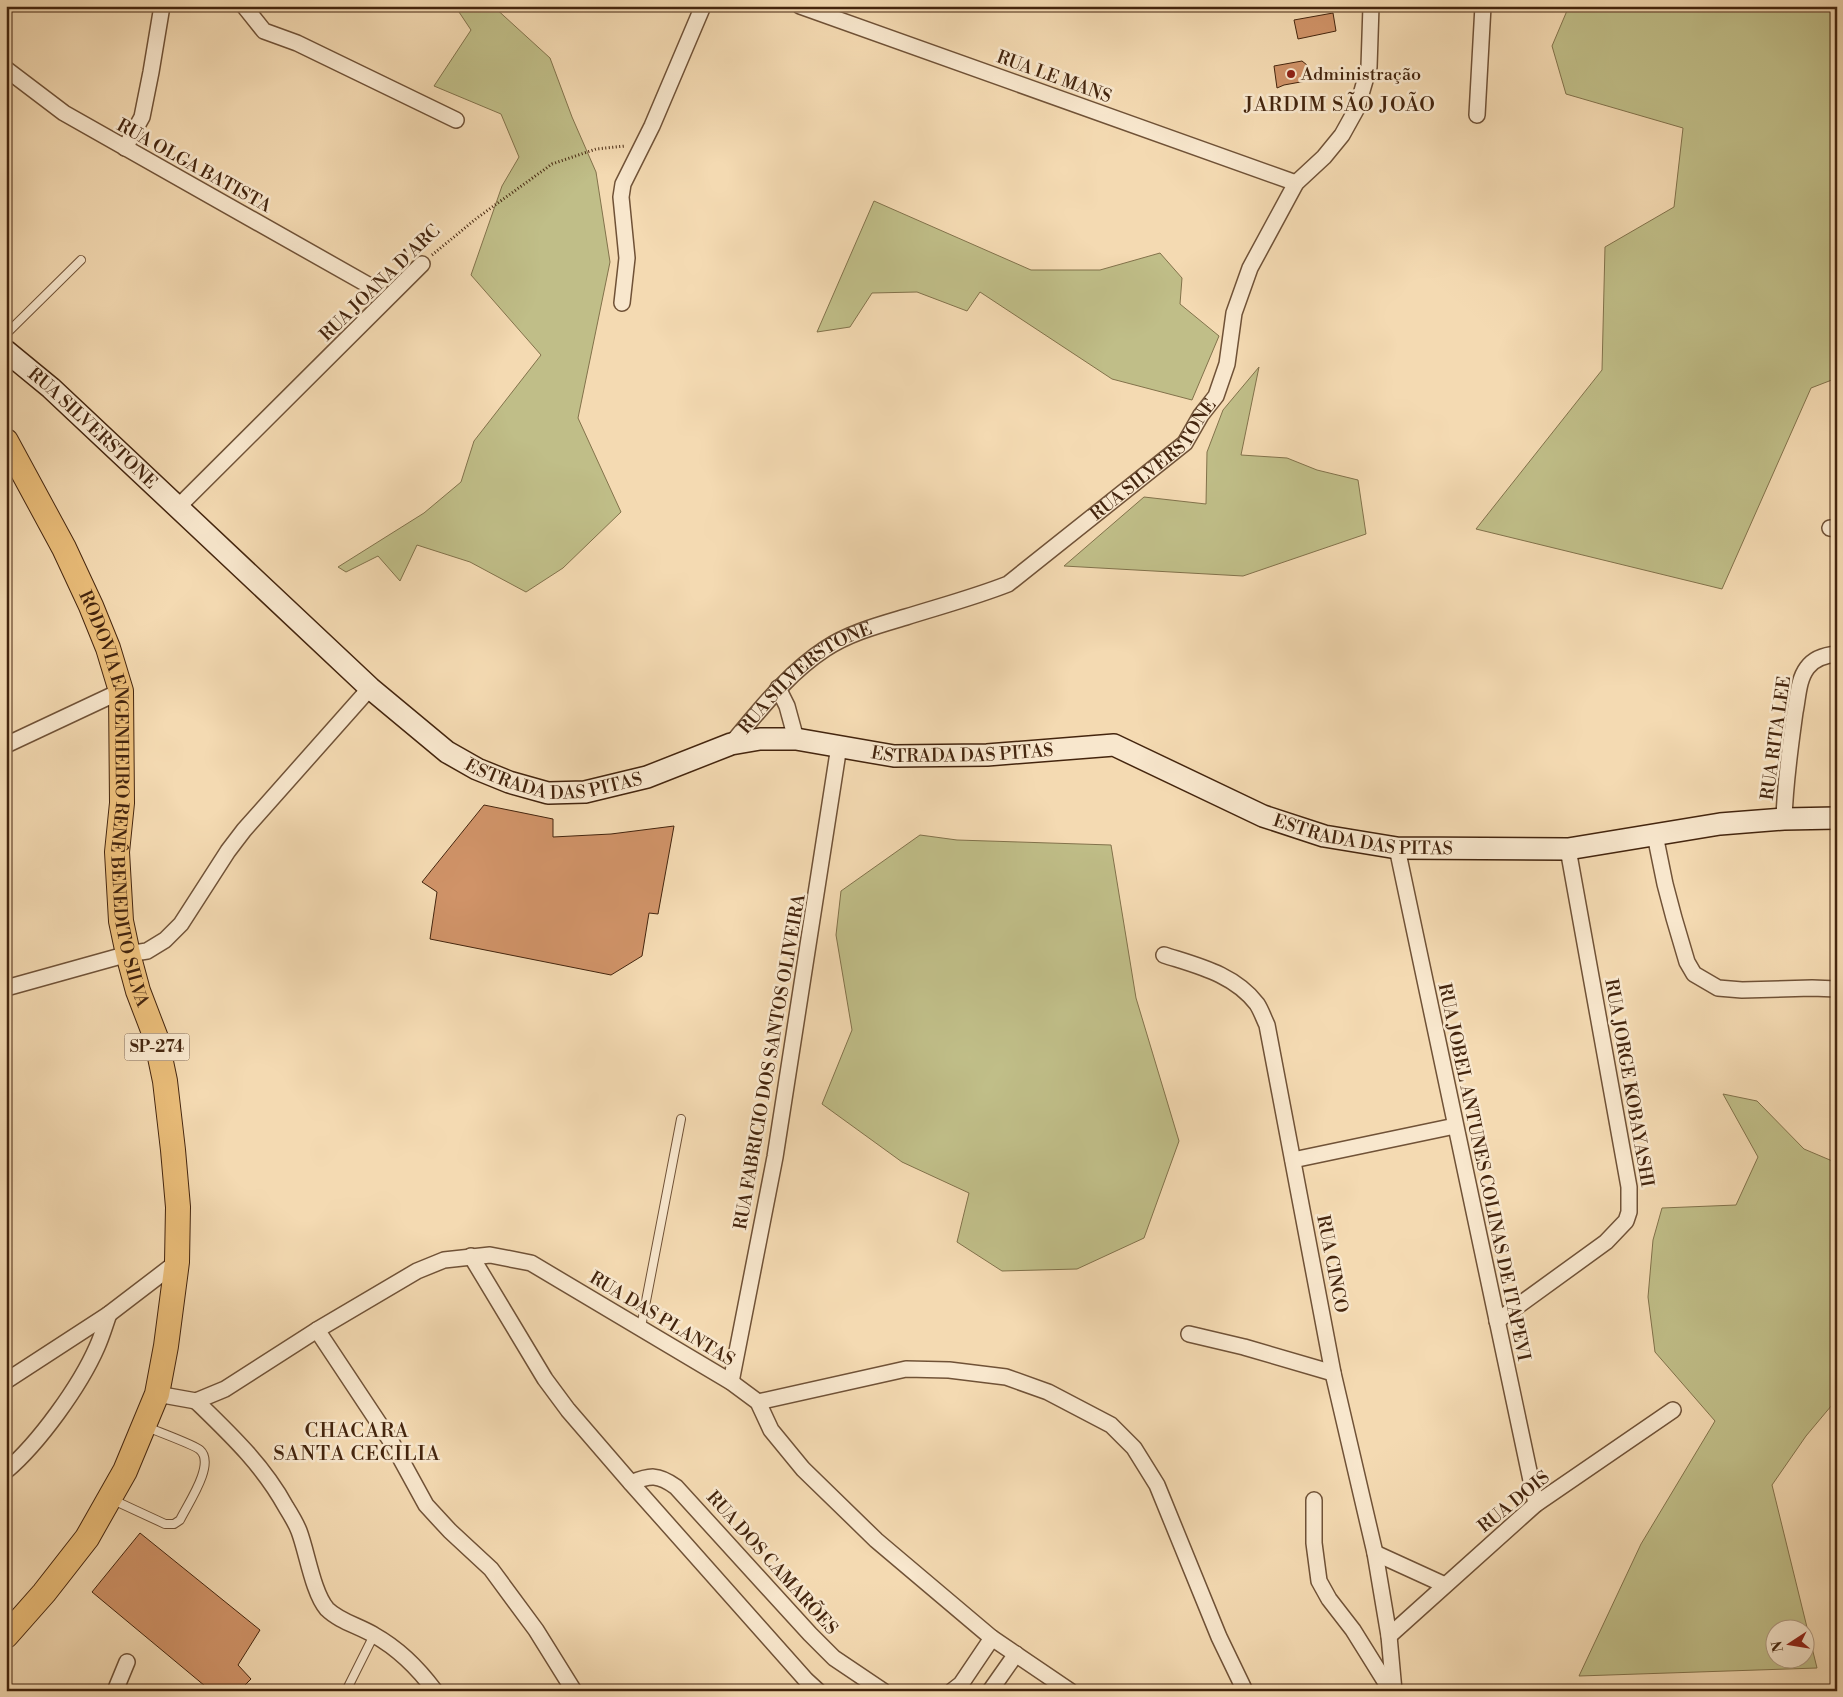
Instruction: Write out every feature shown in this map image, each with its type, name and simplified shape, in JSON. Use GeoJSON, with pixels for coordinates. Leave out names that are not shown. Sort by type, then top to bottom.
{"type":"FeatureCollection","features":[{"type":"Feature","properties":{"kind":"main road","name":"RODOVIA ENGENHEIRO RENÊ BENEDITO SILVA"},"geometry":{"type":"LineString","coordinates":[[6,441],[14,473],[64,548],[91,606],[108,648],[122,691],[122,803],[117,852],[121,921],[138,991],[156,1038],[165,1081],[178,1208],[177,1262],[171,1313],[157,1394],[125,1471],[87,1538],[44,1593],[6,1636]]}},
{"type":"Feature","properties":{"kind":"street"},"geometry":{"type":"LineString","coordinates":[[125,148],[142,117],[152,72],[162,6]]}},
{"type":"Feature","properties":{"kind":"street"},"geometry":{"type":"LineString","coordinates":[[244,6],[264,30],[297,43],[456,120]]}},
{"type":"Feature","properties":{"kind":"street"},"geometry":{"type":"LineString","coordinates":[[622,303],[626,258],[621,197],[624,184],[703,6]]}},
{"type":"Feature","properties":{"kind":"street","name":"RUA SILVERSTONE"},"geometry":{"type":"LineString","coordinates":[[731,744],[778,688],[824,649],[848,636],[1008,584],[1185,444],[1201,416],[1216,396],[1227,364],[1234,313],[1250,268],[1296,183],[1324,157],[1342,135],[1357,108],[1369,67],[1371,6]]}},
{"type":"Feature","properties":{"kind":"street"},"geometry":{"type":"LineString","coordinates":[[1477,114],[1483,6]]}},
{"type":"Feature","properties":{"kind":"street","name":"RUA LE MANS"},"geometry":{"type":"LineString","coordinates":[[808,7],[1296,183]]}},
{"type":"Feature","properties":{"kind":"street","name":"RUA OLGA BATISTA"},"geometry":{"type":"LineString","coordinates":[[6,69],[64,113],[370,286]]}},
{"type":"Feature","properties":{"kind":"street","name":"RUA JOANA D'ARC"},"geometry":{"type":"LineString","coordinates":[[178,508],[422,264]]}},
{"type":"Feature","properties":{"kind":"street","name":"RUA SILVERSTONE"},"geometry":{"type":"LineString","coordinates":[[6,351],[51,388],[178,508]]}},
{"type":"Feature","properties":{"kind":"street","name":"ESTRADA DAS PITAS"},"geometry":{"type":"LineString","coordinates":[[178,508],[370,688],[447,752],[477,769],[509,782],[548,793],[585,792],[647,777],[731,744],[760,739],[796,739],[894,756],[987,755],[1114,745],[1263,816],[1324,836],[1397,848],[1568,849],[1720,824],[1784,819],[1837,818]]}},
{"type":"Feature","properties":{"kind":"street","name":"RUA RITA LEE"},"geometry":{"type":"LineString","coordinates":[[1784,819],[1785,777],[1800,682],[1808,666],[1814,660],[1821,656],[1837,654]]}},
{"type":"Feature","properties":{"kind":"street"},"geometry":{"type":"LineString","coordinates":[[6,988],[128,954],[147,951],[165,940],[181,924],[228,851],[244,830],[370,688]]}},
{"type":"Feature","properties":{"kind":"street"},"geometry":{"type":"LineString","coordinates":[[778,688],[787,706],[796,739]]}},
{"type":"Feature","properties":{"kind":"street"},"geometry":{"type":"LineString","coordinates":[[6,745],[122,691]]}},
{"type":"Feature","properties":{"kind":"street","name":"RUA FABRICIO DOS SANTOS OLIVEIRA"},"geometry":{"type":"LineString","coordinates":[[731,1382],[777,1148],[839,746]]}},
{"type":"Feature","properties":{"kind":"street"},"geometry":{"type":"LineString","coordinates":[[1655,835],[1674,918],[1687,962],[1694,974],[1706,983],[1718,988],[1742,990],[1837,989]]}},
{"type":"Feature","properties":{"kind":"street","name":"RUA JOBEL ANTUNES COLINAS DE ITAPEVI"},"geometry":{"type":"LineString","coordinates":[[1397,848],[1536,1504]]}},
{"type":"Feature","properties":{"kind":"street","name":"RUA JORGE KOBAYASHI"},"geometry":{"type":"LineString","coordinates":[[1497,1321],[1606,1242],[1626,1221],[1629,1212],[1630,1200],[1627,1178],[1568,849]]}},
{"type":"Feature","properties":{"kind":"street","name":"RUA CINCO"},"geometry":{"type":"LineString","coordinates":[[1164,955],[1211,970],[1242,987],[1258,1006],[1267,1026],[1333,1374],[1375,1552],[1389,1636],[1393,1691]]}},
{"type":"Feature","properties":{"kind":"street"},"geometry":{"type":"LineString","coordinates":[[1293,1160],[1455,1126]]}},
{"type":"Feature","properties":{"kind":"street","name":"RUA DAS PLANTAS"},"geometry":{"type":"LineString","coordinates":[[196,1401],[225,1389],[317,1330],[417,1270],[444,1260],[471,1256],[490,1255],[531,1262],[731,1382],[758,1402],[771,1430],[803,1469],[876,1540],[992,1638],[1070,1691]]}},
{"type":"Feature","properties":{"kind":"street"},"geometry":{"type":"LineString","coordinates":[[471,1256],[545,1379],[568,1410],[806,1680],[818,1691]]}},
{"type":"Feature","properties":{"kind":"street"},"geometry":{"type":"LineString","coordinates":[[6,1381],[109,1314],[177,1262]]}},
{"type":"Feature","properties":{"kind":"street"},"geometry":{"type":"LineString","coordinates":[[6,1471],[31,1445],[69,1395],[98,1346],[109,1314]]}},
{"type":"Feature","properties":{"kind":"street"},"geometry":{"type":"LineString","coordinates":[[317,1330],[392,1443],[426,1505],[450,1531],[491,1569],[536,1630],[574,1691]]}},
{"type":"Feature","properties":{"kind":"street"},"geometry":{"type":"LineString","coordinates":[[1189,1334],[1244,1347],[1333,1374]]}},
{"type":"Feature","properties":{"kind":"street"},"geometry":{"type":"LineString","coordinates":[[758,1402],[906,1369],[949,1370],[1006,1376],[1048,1392],[1111,1425],[1134,1448],[1158,1484],[1220,1637],[1245,1691]]}},
{"type":"Feature","properties":{"kind":"street"},"geometry":{"type":"LineString","coordinates":[[157,1394],[196,1401],[248,1452],[275,1487],[299,1530],[318,1593],[327,1609],[374,1635],[399,1652],[419,1671],[435,1691]]}},
{"type":"Feature","properties":{"kind":"street","name":"RUA DOIS"},"geometry":{"type":"LineString","coordinates":[[1389,1636],[1536,1504],[1673,1410]]}},
{"type":"Feature","properties":{"kind":"street","name":"RUA DOS CAMARÕES"},"geometry":{"type":"LineString","coordinates":[[631,1483],[648,1476],[665,1479],[676,1487],[834,1658],[883,1691]]}},
{"type":"Feature","properties":{"kind":"street"},"geometry":{"type":"LineString","coordinates":[[1314,1500],[1314,1544],[1319,1581],[1329,1599],[1353,1630],[1393,1691]]}},
{"type":"Feature","properties":{"kind":"street"},"geometry":{"type":"LineString","coordinates":[[1375,1552],[1445,1585]]}},
{"type":"Feature","properties":{"kind":"street"},"geometry":{"type":"LineString","coordinates":[[952,1691],[961,1684],[992,1638]]}},
{"type":"Feature","properties":{"kind":"street"},"geometry":{"type":"LineString","coordinates":[[990,1691],[1016,1654]]}},
{"type":"Feature","properties":{"kind":"street"},"geometry":{"type":"LineString","coordinates":[[115,1691],[127,1662]]}},
{"type":"Feature","properties":{"kind":"lane"},"geometry":{"type":"LineString","coordinates":[[6,334],[81,260]]}},
{"type":"Feature","properties":{"kind":"lane"},"geometry":{"type":"LineString","coordinates":[[641,1327],[681,1119]]}},
{"type":"Feature","properties":{"kind":"lane"},"geometry":{"type":"LineString","coordinates":[[109,1499],[165,1524],[174,1524],[180,1520],[205,1472],[205,1459],[200,1450],[143,1426]]}},
{"type":"Feature","properties":{"kind":"lane"},"geometry":{"type":"LineString","coordinates":[[346,1691],[374,1635]]}},
{"type":"Feature","properties":{"kind":"path","name":"RUA JOANA D'ARC"},"geometry":{"type":"LineString","coordinates":[[422,264],[477,218],[552,164],[596,149],[643,144]]}},
{"type":"Feature","properties":{"kind":"shaded area"},"geometry":{"type":"Polygon","coordinates":[[[455,6],[493,6],[550,58],[572,117],[596,172],[610,262],[578,418],[621,512],[563,568],[526,592],[470,562],[417,545],[400,581],[378,556],[346,572],[338,567],[424,513],[461,482],[474,441],[541,355],[471,275],[502,186],[519,157],[501,114],[434,86],[471,30],[455,6]]]}},
{"type":"Feature","properties":{"kind":"shaded area"},"geometry":{"type":"Polygon","coordinates":[[[1569,6],[1837,6],[1837,378],[1811,388],[1722,589],[1476,529],[1602,370],[1605,247],[1674,207],[1683,128],[1566,94],[1552,46],[1569,6]]]}},
{"type":"Feature","properties":{"kind":"shaded area"},"geometry":{"type":"Polygon","coordinates":[[[874,201],[1031,270],[1100,270],[1160,253],[1182,278],[1180,304],[1219,336],[1192,400],[1112,379],[980,292],[967,311],[917,292],[872,293],[850,327],[817,332],[874,201]]]}},
{"type":"Feature","properties":{"kind":"shaded area"},"geometry":{"type":"Polygon","coordinates":[[[1259,367],[1241,455],[1287,458],[1317,470],[1358,480],[1366,534],[1243,576],[1064,566],[1144,497],[1206,504],[1207,452],[1223,410],[1259,367]]]}},
{"type":"Feature","properties":{"kind":"shaded area"},"geometry":{"type":"Polygon","coordinates":[[[920,835],[957,840],[1111,845],[1136,998],[1179,1141],[1144,1238],[1077,1269],[1002,1271],[957,1242],[969,1193],[902,1162],[822,1104],[852,1030],[836,935],[841,891],[920,835]]]}},
{"type":"Feature","properties":{"kind":"shaded area"},"geometry":{"type":"Polygon","coordinates":[[[1723,1094],[1757,1101],[1804,1149],[1837,1163],[1837,1399],[1806,1436],[1772,1485],[1805,1620],[1766,1620],[1766,1670],[1579,1676],[1641,1544],[1715,1421],[1655,1352],[1648,1297],[1653,1240],[1662,1208],[1736,1205],[1758,1157],[1723,1094]]]}},
{"type":"Feature","properties":{"kind":"building"},"geometry":{"type":"Polygon","coordinates":[[[1333,13],[1336,31],[1298,39],[1294,20],[1333,13]]]}},
{"type":"Feature","properties":{"kind":"building","name":"Administração"},"geometry":{"type":"Polygon","coordinates":[[[1302,61],[1307,65],[1306,81],[1277,88],[1274,66],[1302,61]]]}},
{"type":"Feature","properties":{"kind":"building"},"geometry":{"type":"Polygon","coordinates":[[[484,805],[553,819],[553,837],[611,834],[674,826],[658,914],[649,913],[642,956],[611,975],[430,939],[437,892],[422,882],[484,805]]]}},
{"type":"Feature","properties":{"kind":"building"},"geometry":{"type":"Polygon","coordinates":[[[140,1533],[260,1630],[238,1665],[251,1679],[239,1691],[211,1691],[92,1592],[140,1533]]]}},
{"type":"Feature","properties":{"kind":"place","name":"Administração"},"geometry":{"type":"Point","coordinates":[1291,74]}},
{"type":"Feature","properties":{"kind":"district","name":"JARDIM SÃO JOÃO"},"geometry":{"type":"Point","coordinates":[1340,105]}},
{"type":"Feature","properties":{"kind":"district","name":"CHACARA SANTA CECILIA"},"geometry":{"type":"Point","coordinates":[357,1442]}}]}
